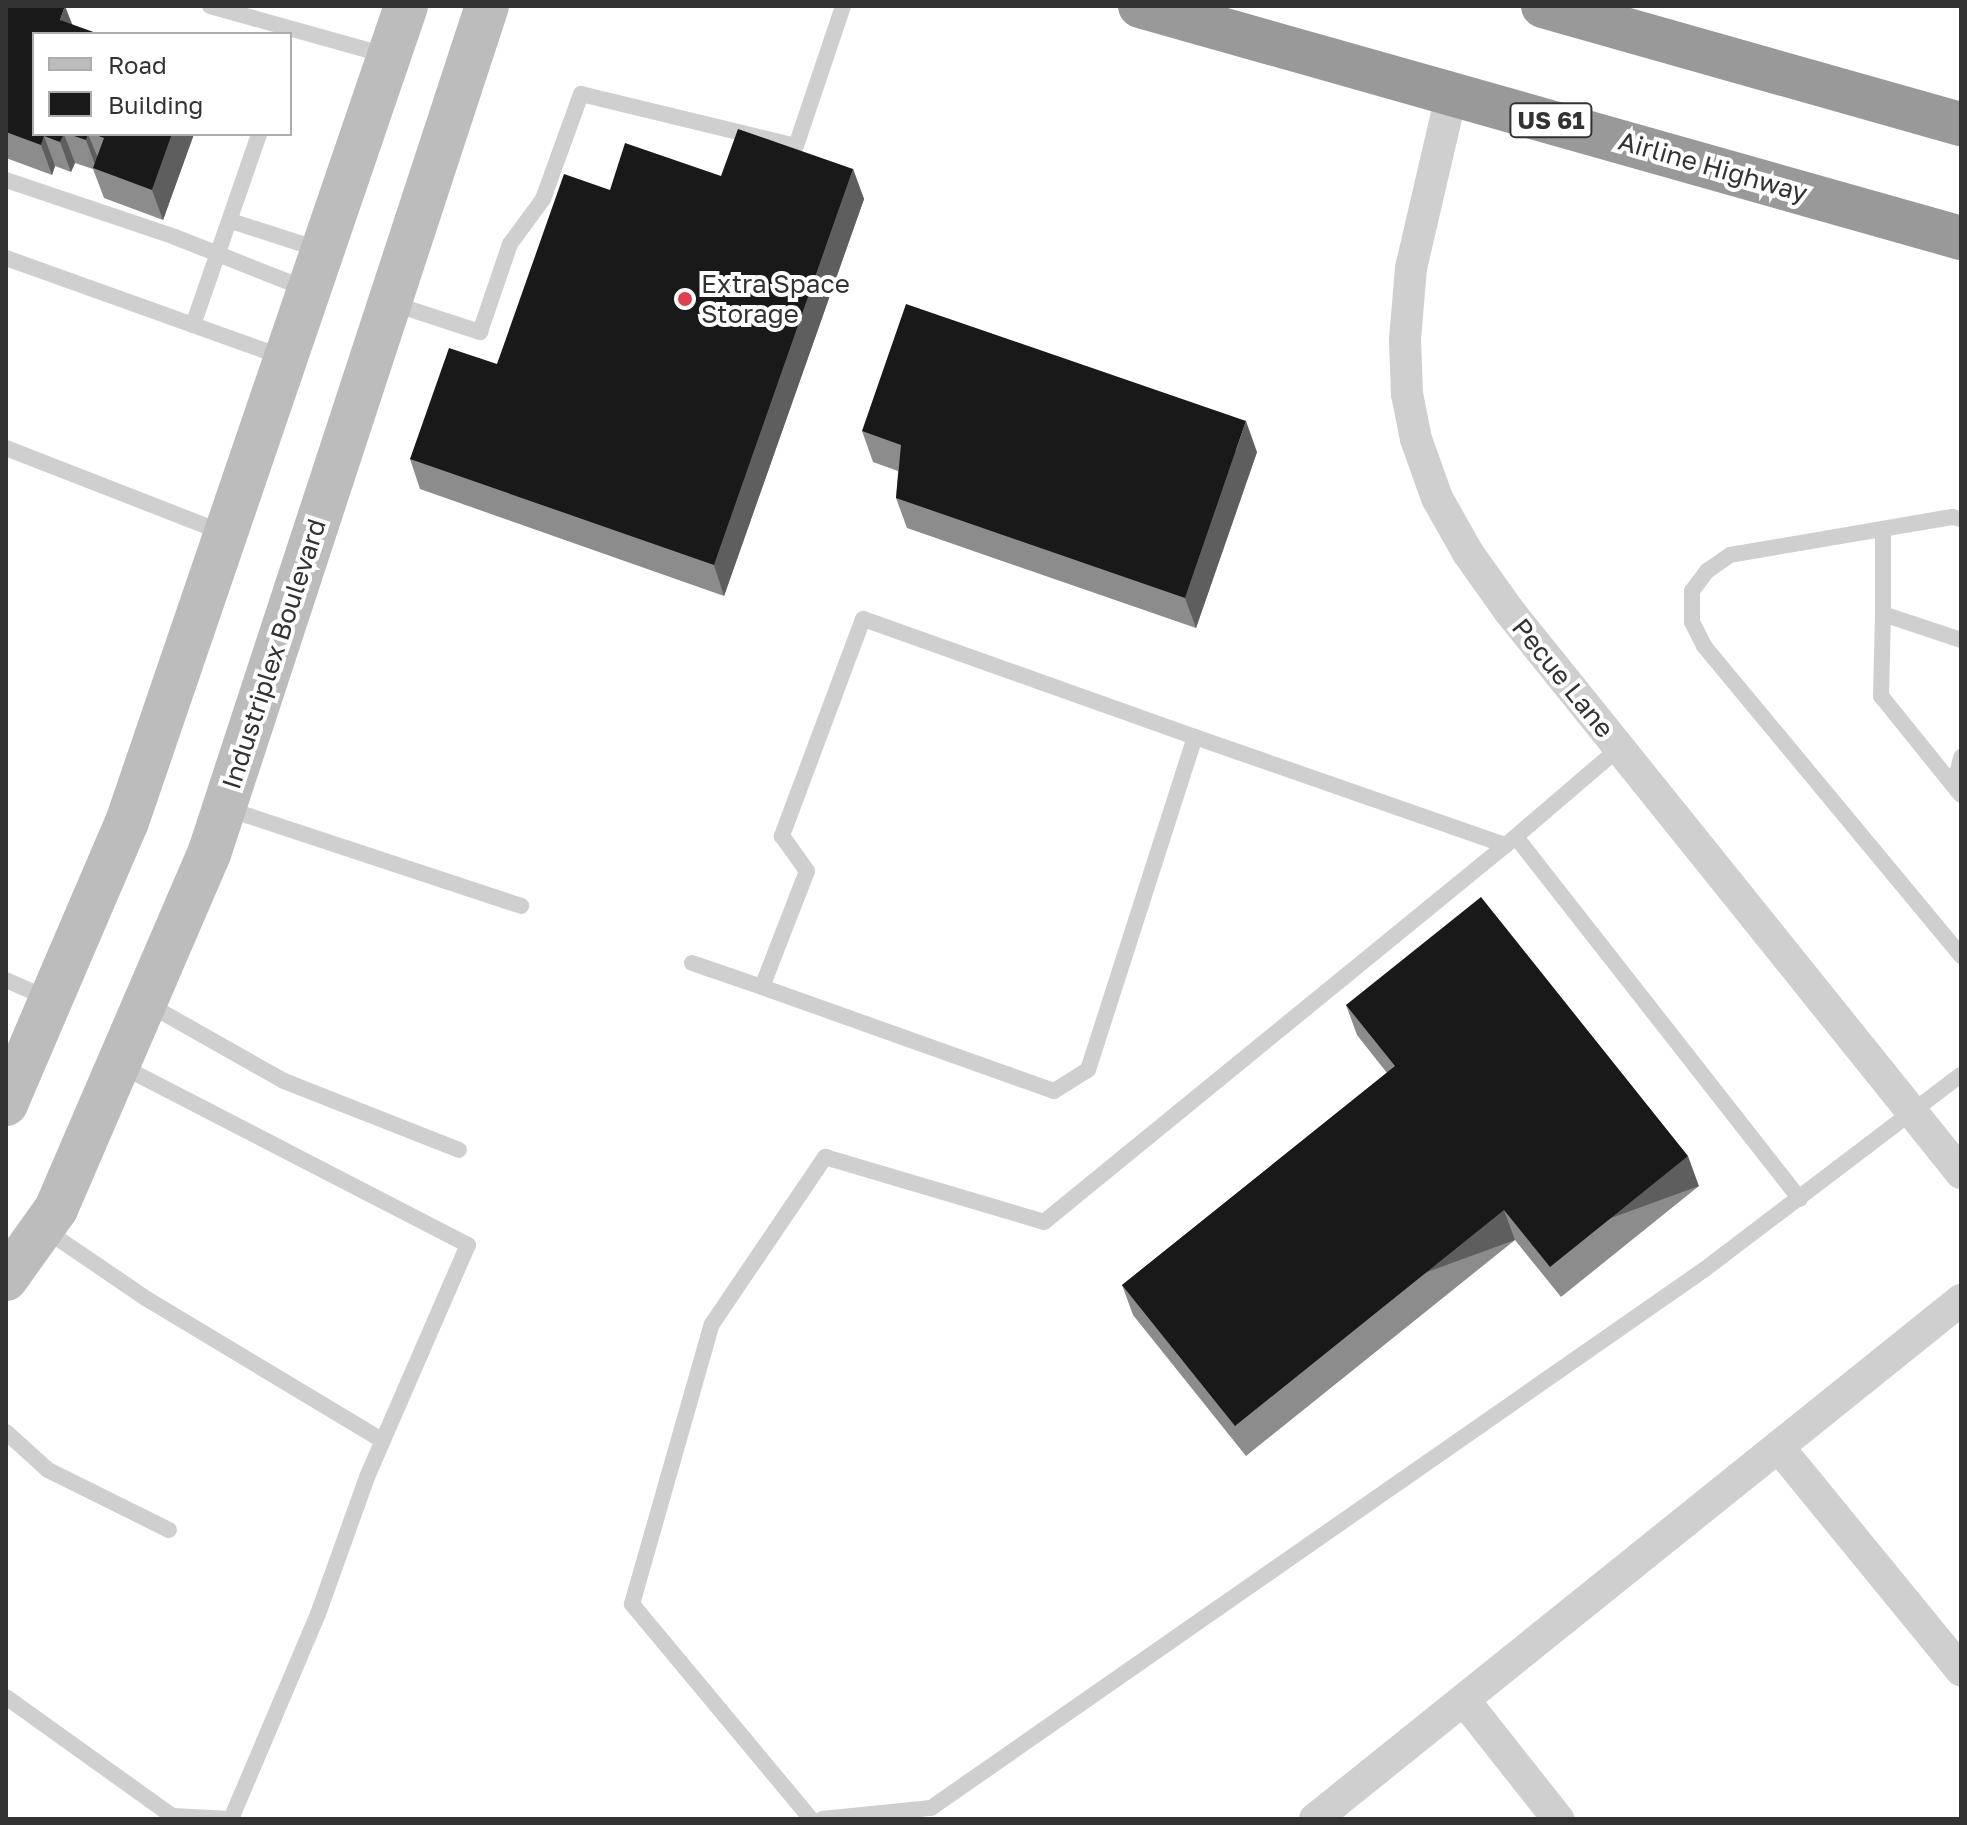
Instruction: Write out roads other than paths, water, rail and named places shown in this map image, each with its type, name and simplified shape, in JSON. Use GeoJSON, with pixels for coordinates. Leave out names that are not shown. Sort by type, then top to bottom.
{"type":"FeatureCollection","features":[{"type":"Feature","properties":{"kind":"highway","name":"Airline Highway"},"geometry":{"type":"LineString","coordinates":[[1140,6],[1961,238]]}},
{"type":"Feature","properties":{"kind":"highway"},"geometry":{"type":"LineString","coordinates":[[1543,6],[1961,124]]}},
{"type":"Feature","properties":{"kind":"street"},"geometry":{"type":"LineString","coordinates":[[6,1104],[127,822],[406,6]]}},
{"type":"Feature","properties":{"kind":"street","name":"Industriplex Boulevard"},"geometry":{"type":"LineString","coordinates":[[6,1279],[56,1209],[209,854],[487,6]]}},
{"type":"Feature","properties":{"kind":"street","name":"Pecue Lane"},"geometry":{"type":"LineString","coordinates":[[1452,92],[1411,268],[1405,340],[1407,394],[1416,439],[1437,498],[1468,553],[1619,748],[1961,1173]]}},
{"type":"Feature","properties":{"kind":"street"},"geometry":{"type":"LineString","coordinates":[[1315,1819],[1780,1449],[1961,1300]]}},
{"type":"Feature","properties":{"kind":"street"},"geometry":{"type":"LineString","coordinates":[[1780,1449],[1961,1670]]}},
{"type":"Feature","properties":{"kind":"street"},"geometry":{"type":"LineString","coordinates":[[1464,1700],[1558,1819]]}},
{"type":"Feature","properties":{"kind":"lane"},"geometry":{"type":"LineString","coordinates":[[210,6],[286,32]]}},
{"type":"Feature","properties":{"kind":"lane"},"geometry":{"type":"LineString","coordinates":[[389,303],[480,332],[510,244],[543,199],[581,94],[796,146],[843,6]]}},
{"type":"Feature","properties":{"kind":"lane"},"geometry":{"type":"LineString","coordinates":[[292,34],[389,56]]}},
{"type":"Feature","properties":{"kind":"lane"},"geometry":{"type":"LineString","coordinates":[[193,325],[258,136]]}},
{"type":"Feature","properties":{"kind":"lane"},"geometry":{"type":"LineString","coordinates":[[6,180],[219,255],[316,270]]}},
{"type":"Feature","properties":{"kind":"lane"},"geometry":{"type":"LineString","coordinates":[[231,221],[316,270]]}},
{"type":"Feature","properties":{"kind":"lane"},"geometry":{"type":"LineString","coordinates":[[6,258],[286,358]]}},
{"type":"Feature","properties":{"kind":"lane"},"geometry":{"type":"LineString","coordinates":[[6,448],[226,534]]}},
{"type":"Feature","properties":{"kind":"lane"},"geometry":{"type":"LineString","coordinates":[[1961,519],[1952,517],[1730,555],[1707,571],[1692,591],[1692,622],[1704,646],[1961,956]]}},
{"type":"Feature","properties":{"kind":"lane"},"geometry":{"type":"LineString","coordinates":[[1883,529],[1881,696],[1957,791]]}},
{"type":"Feature","properties":{"kind":"lane"},"geometry":{"type":"LineString","coordinates":[[1883,614],[1961,640]]}},
{"type":"Feature","properties":{"kind":"lane"},"geometry":{"type":"LineString","coordinates":[[762,987],[807,871],[782,836],[863,619],[1195,737],[1511,841],[1800,1199]]}},
{"type":"Feature","properties":{"kind":"lane"},"geometry":{"type":"LineString","coordinates":[[692,963],[1054,1091],[1088,1070],[1195,737]]}},
{"type":"Feature","properties":{"kind":"lane"},"geometry":{"type":"LineString","coordinates":[[811,1819],[632,1604],[712,1324],[825,1157],[1044,1222],[1511,841],[1619,748]]}},
{"type":"Feature","properties":{"kind":"lane"},"geometry":{"type":"LineString","coordinates":[[1957,791],[1961,757]]}},
{"type":"Feature","properties":{"kind":"lane"},"geometry":{"type":"LineString","coordinates":[[224,808],[521,906]]}},
{"type":"Feature","properties":{"kind":"lane"},"geometry":{"type":"LineString","coordinates":[[6,980],[50,1000]]}},
{"type":"Feature","properties":{"kind":"lane"},"geometry":{"type":"LineString","coordinates":[[145,1003],[284,1081],[459,1150]]}},
{"type":"Feature","properties":{"kind":"lane"},"geometry":{"type":"LineString","coordinates":[[6,1697],[172,1816],[231,1819],[318,1614],[383,1441],[468,1245],[118,1064]]}},
{"type":"Feature","properties":{"kind":"lane"},"geometry":{"type":"LineString","coordinates":[[822,1819],[931,1808],[1705,1269],[1961,1075]]}},
{"type":"Feature","properties":{"kind":"lane"},"geometry":{"type":"LineString","coordinates":[[42,1228],[147,1299],[383,1441]]}},
{"type":"Feature","properties":{"kind":"lane"},"geometry":{"type":"LineString","coordinates":[[6,1432],[48,1470],[169,1530]]}},
{"type":"Feature","properties":{"kind":"place","name":"Extra Space Storage"},"geometry":{"type":"Point","coordinates":[685,299]}}]}
